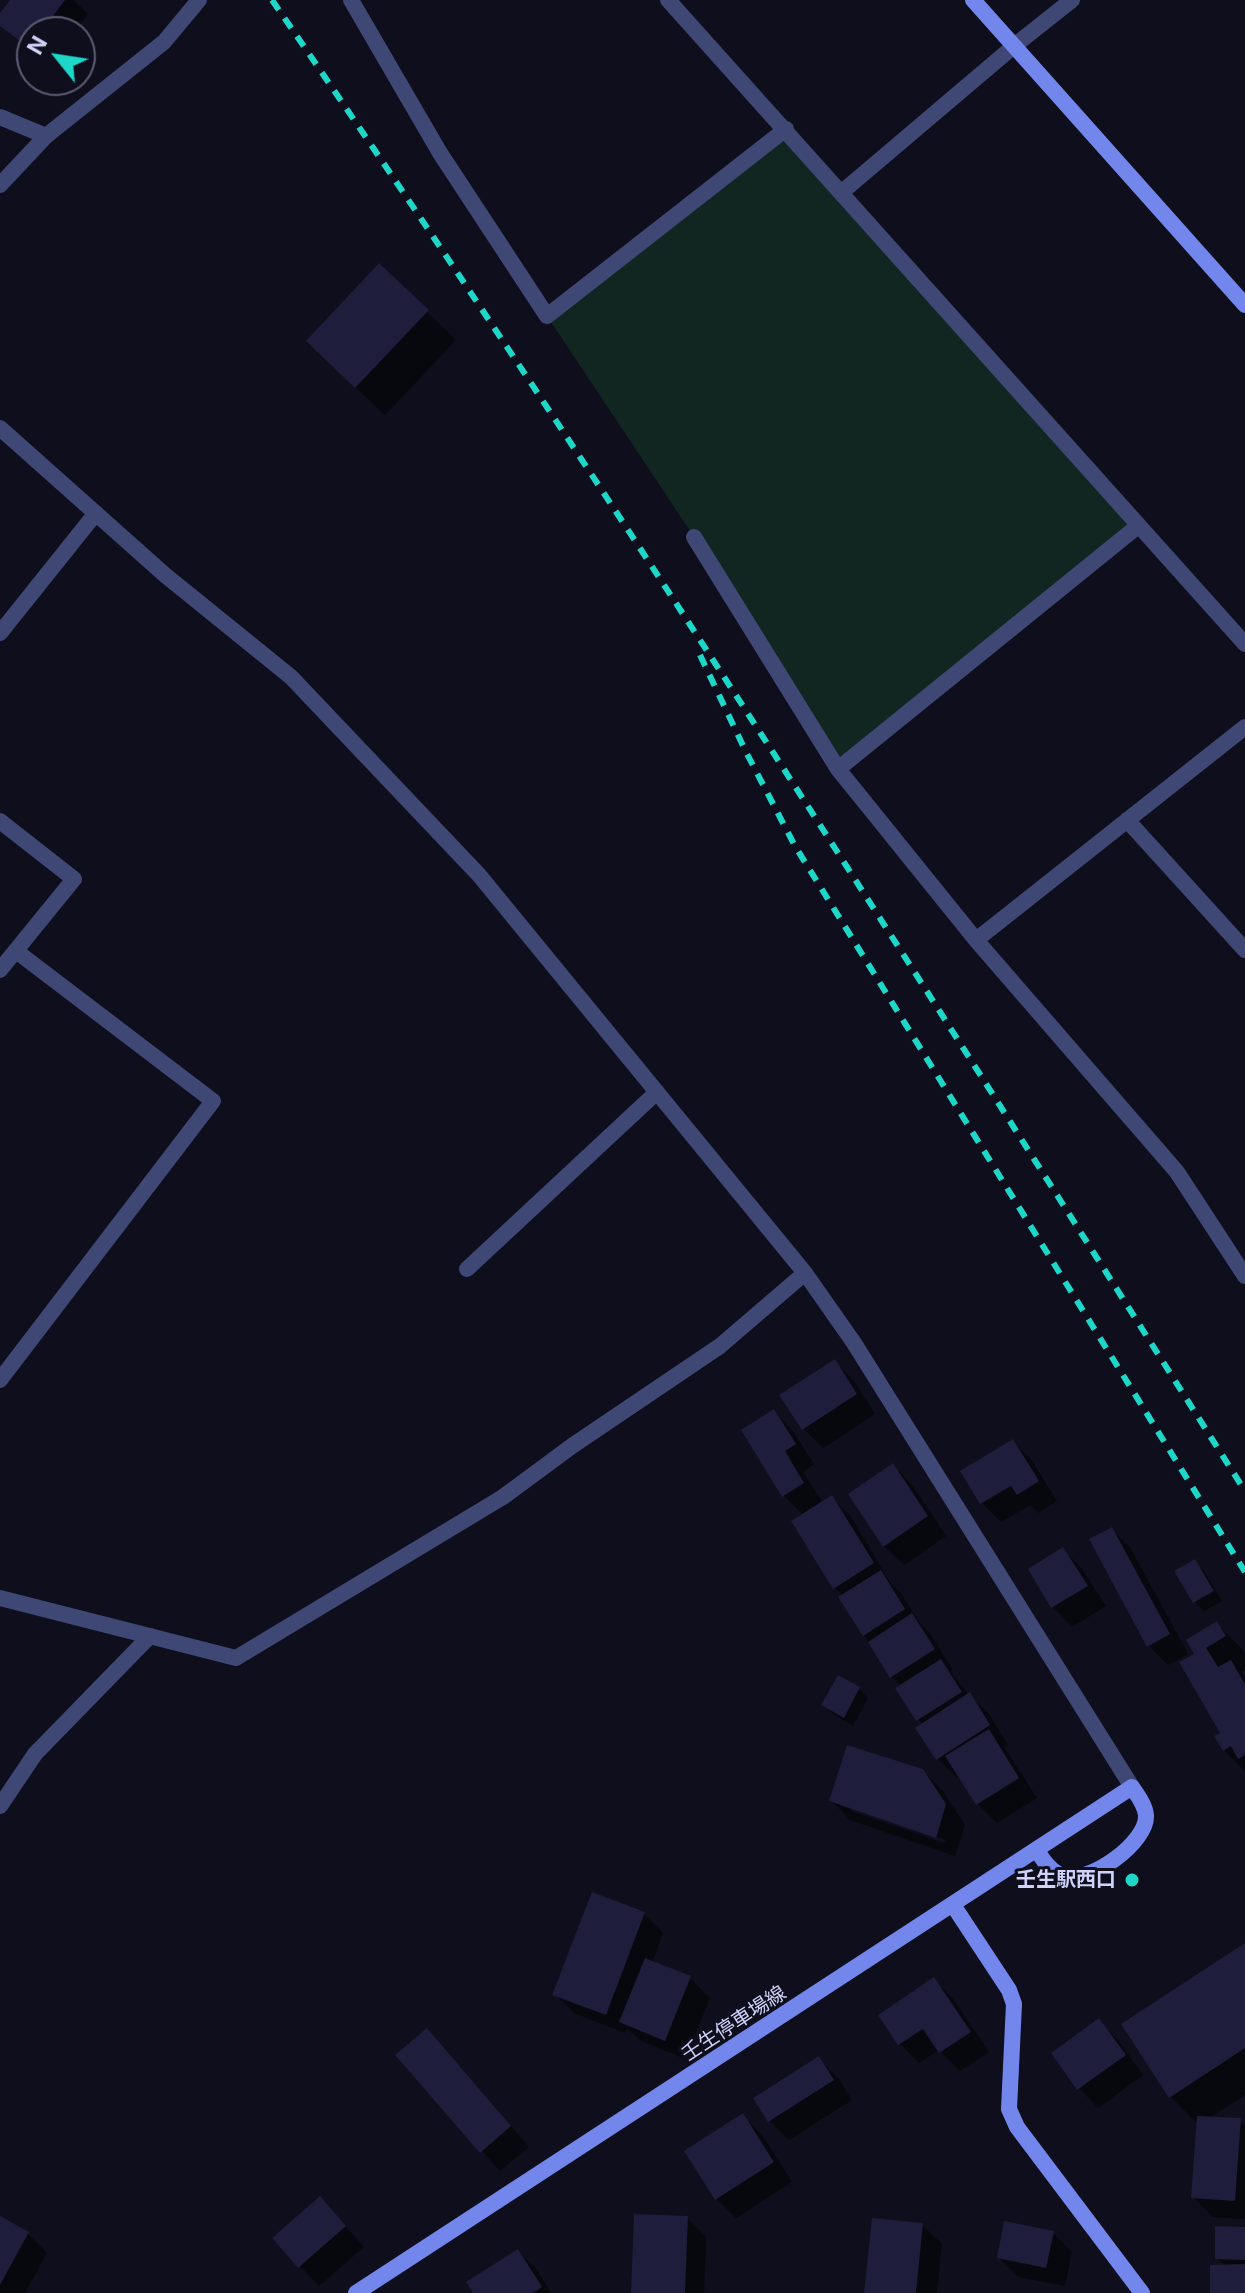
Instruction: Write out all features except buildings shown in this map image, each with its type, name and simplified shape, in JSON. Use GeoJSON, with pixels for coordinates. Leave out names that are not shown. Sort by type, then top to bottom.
{"type":"FeatureCollection","features":[{"type":"Feature","properties":{"kind":"street"},"geometry":{"type":"LineString","coordinates":[[0,185],[46,136],[164,42],[199,0]]}},
{"type":"Feature","properties":{"kind":"street"},"geometry":{"type":"LineString","coordinates":[[351,0],[440,153],[547,316],[786,129]]}},
{"type":"Feature","properties":{"kind":"street"},"geometry":{"type":"LineString","coordinates":[[668,0],[1245,644]]}},
{"type":"Feature","properties":{"kind":"street"},"geometry":{"type":"LineString","coordinates":[[973,0],[1245,305]]}},
{"type":"Feature","properties":{"kind":"street"},"geometry":{"type":"LineString","coordinates":[[842,192],[1072,0]]}},
{"type":"Feature","properties":{"kind":"street"},"geometry":{"type":"LineString","coordinates":[[0,117],[46,136]]}},
{"type":"Feature","properties":{"kind":"street"},"geometry":{"type":"LineString","coordinates":[[0,428],[165,575],[291,677],[479,875],[805,1273],[854,1343],[1142,1803],[1146,1814],[1145,1825],[1126,1851],[1088,1876],[1066,1878],[1055,1872],[1037,1851]]}},
{"type":"Feature","properties":{"kind":"street"},"geometry":{"type":"LineString","coordinates":[[0,633],[96,513]]}},
{"type":"Feature","properties":{"kind":"street"},"geometry":{"type":"LineString","coordinates":[[838,769],[1138,526]]}},
{"type":"Feature","properties":{"kind":"street"},"geometry":{"type":"LineString","coordinates":[[694,537],[838,769],[976,940],[1177,1172],[1245,1276]]}},
{"type":"Feature","properties":{"kind":"street"},"geometry":{"type":"LineString","coordinates":[[976,940],[1245,727]]}},
{"type":"Feature","properties":{"kind":"street"},"geometry":{"type":"LineString","coordinates":[[1127,820],[1245,950]]}},
{"type":"Feature","properties":{"kind":"street"},"geometry":{"type":"LineString","coordinates":[[0,821],[74,879],[0,970]]}},
{"type":"Feature","properties":{"kind":"street"},"geometry":{"type":"LineString","coordinates":[[0,1380],[213,1101],[16,951]]}},
{"type":"Feature","properties":{"kind":"street"},"geometry":{"type":"LineString","coordinates":[[467,1269],[657,1092]]}},
{"type":"Feature","properties":{"kind":"street"},"geometry":{"type":"LineString","coordinates":[[0,1598],[236,1658],[503,1497],[572,1446],[720,1346],[805,1273]]}},
{"type":"Feature","properties":{"kind":"street"},"geometry":{"type":"LineString","coordinates":[[0,1806],[35,1754],[150,1636]]}},
{"type":"Feature","properties":{"kind":"street","name":"壬生停車場線"},"geometry":{"type":"LineString","coordinates":[[356,2293],[1132,1787]]}},
{"type":"Feature","properties":{"kind":"street"},"geometry":{"type":"LineString","coordinates":[[953,1905],[1009,1990],[1014,2004],[1009,2109],[1017,2127],[1142,2293]]}},
{"type":"Feature","properties":{"kind":"green space"},"geometry":{"type":"Polygon","coordinates":[[[786,129],[1138,526],[838,769],[694,537],[547,316],[786,129]]]}},
{"type":"Feature","properties":{"kind":"railway"},"geometry":{"type":"LineString","coordinates":[[272,0],[644,555],[1245,1491]]}},
{"type":"Feature","properties":{"kind":"railway"},"geometry":{"type":"LineString","coordinates":[[700,655],[795,846],[1245,1572]]}},
{"type":"Feature","properties":{"kind":"place","name":"壬生駅西口"},"geometry":{"type":"Point","coordinates":[1132,1880]}}]}
